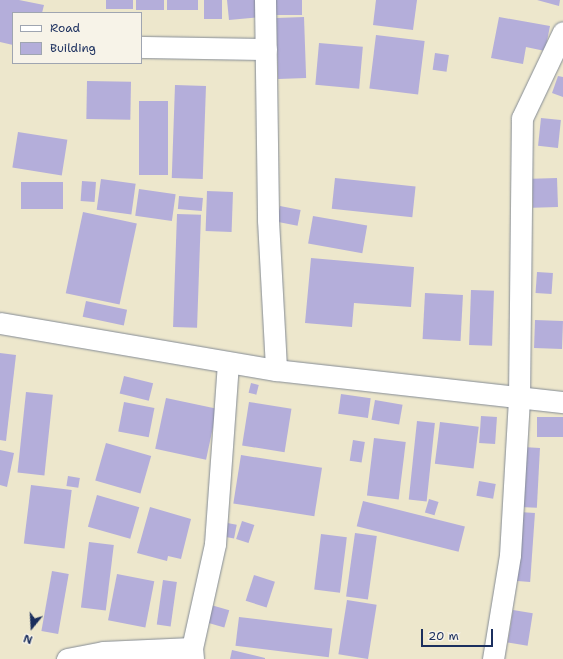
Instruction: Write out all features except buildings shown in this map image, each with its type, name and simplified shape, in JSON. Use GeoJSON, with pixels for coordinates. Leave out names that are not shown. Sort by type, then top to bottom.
{"type":"FeatureCollection","features":[{"type":"Feature","properties":{"kind":"street"},"geometry":{"type":"LineString","coordinates":[[265,0],[268,220],[276,370]]}},
{"type":"Feature","properties":{"kind":"street"},"geometry":{"type":"LineString","coordinates":[[493,659],[510,555],[519,399],[522,118],[563,32]]}},
{"type":"Feature","properties":{"kind":"street"},"geometry":{"type":"LineString","coordinates":[[142,46],[266,49]]}},
{"type":"Feature","properties":{"kind":"street"},"geometry":{"type":"LineString","coordinates":[[0,323],[276,370],[519,399],[563,402]]}},
{"type":"Feature","properties":{"kind":"street"},"geometry":{"type":"LineString","coordinates":[[67,659],[103,652],[192,653],[215,544],[228,363]]}}]}
